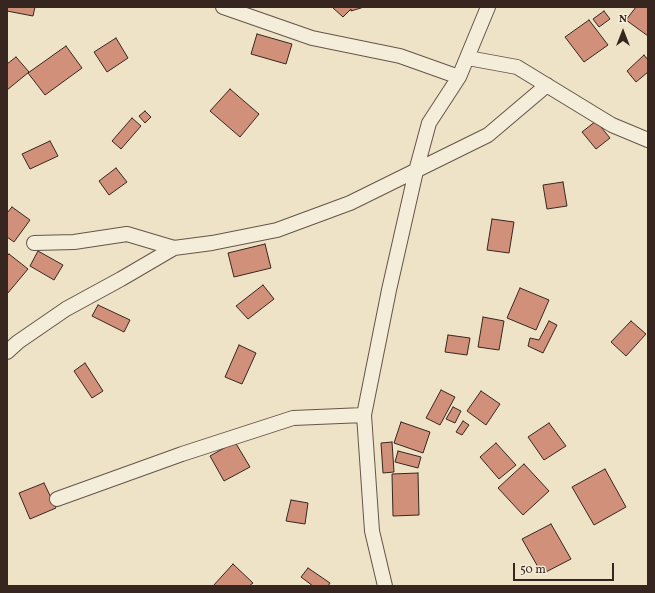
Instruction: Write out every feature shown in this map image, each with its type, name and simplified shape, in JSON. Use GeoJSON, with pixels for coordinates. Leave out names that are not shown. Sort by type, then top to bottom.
{"type":"FeatureCollection","features":[{"type":"Feature","properties":{"kind":"street"},"geometry":{"type":"LineString","coordinates":[[223,7],[239,9],[312,38],[400,56],[459,77]]}},
{"type":"Feature","properties":{"kind":"street"},"geometry":{"type":"LineString","coordinates":[[385,586],[372,531],[364,415],[389,290],[416,171],[429,123],[459,77],[488,7]]}},
{"type":"Feature","properties":{"kind":"street"},"geometry":{"type":"LineString","coordinates":[[468,58],[517,67],[612,125],[648,140]]}},
{"type":"Feature","properties":{"kind":"street"},"geometry":{"type":"LineString","coordinates":[[7,352],[18,342],[66,309],[174,248],[212,243],[277,230],[350,203],[488,135],[547,85]]}},
{"type":"Feature","properties":{"kind":"street"},"geometry":{"type":"LineString","coordinates":[[34,243],[74,242],[127,234],[174,248]]}},
{"type":"Feature","properties":{"kind":"street"},"geometry":{"type":"LineString","coordinates":[[57,499],[182,454],[293,418],[364,415]]}},
{"type":"Feature","properties":{"kind":"building"},"geometry":{"type":"Polygon","coordinates":[[[7,7],[35,7],[33,16],[7,11],[7,7]]]}},
{"type":"Feature","properties":{"kind":"building"},"geometry":{"type":"Polygon","coordinates":[[[332,7],[364,7],[351,11],[351,9],[343,17],[332,7]]]}},
{"type":"Feature","properties":{"kind":"building"},"geometry":{"type":"Polygon","coordinates":[[[636,7],[648,7],[648,36],[626,20],[636,7]]]}},
{"type":"Feature","properties":{"kind":"building"},"geometry":{"type":"Polygon","coordinates":[[[604,11],[610,19],[599,27],[593,19],[604,11]]]}},
{"type":"Feature","properties":{"kind":"building"},"geometry":{"type":"Polygon","coordinates":[[[589,20],[608,45],[584,62],[565,37],[589,20]]]}},
{"type":"Feature","properties":{"kind":"building"},"geometry":{"type":"Polygon","coordinates":[[[257,34],[292,44],[286,64],[251,54],[257,34]]]}},
{"type":"Feature","properties":{"kind":"building"},"geometry":{"type":"Polygon","coordinates":[[[116,38],[128,58],[107,72],[94,52],[116,38]]]}},
{"type":"Feature","properties":{"kind":"building"},"geometry":{"type":"Polygon","coordinates":[[[66,46],[82,68],[45,95],[28,73],[66,46]]]}},
{"type":"Feature","properties":{"kind":"building"},"geometry":{"type":"Polygon","coordinates":[[[644,55],[648,60],[648,72],[636,82],[627,71],[644,55]]]}},
{"type":"Feature","properties":{"kind":"building"},"geometry":{"type":"Polygon","coordinates":[[[16,57],[29,72],[7,90],[7,64],[16,57]]]}},
{"type":"Feature","properties":{"kind":"building"},"geometry":{"type":"Polygon","coordinates":[[[230,89],[259,114],[240,137],[210,111],[230,89]]]}},
{"type":"Feature","properties":{"kind":"building"},"geometry":{"type":"Polygon","coordinates":[[[145,111],[151,117],[145,123],[139,116],[145,111]]]}},
{"type":"Feature","properties":{"kind":"building"},"geometry":{"type":"Polygon","coordinates":[[[132,118],[141,126],[121,149],[112,141],[132,118]]]}},
{"type":"Feature","properties":{"kind":"building"},"geometry":{"type":"Polygon","coordinates":[[[596,121],[610,138],[596,149],[582,132],[596,121]]]}},
{"type":"Feature","properties":{"kind":"building"},"geometry":{"type":"Polygon","coordinates":[[[50,141],[58,156],[30,169],[22,154],[50,141]]]}},
{"type":"Feature","properties":{"kind":"building"},"geometry":{"type":"Polygon","coordinates":[[[116,168],[127,182],[109,195],[99,181],[116,168]]]}},
{"type":"Feature","properties":{"kind":"building"},"geometry":{"type":"Polygon","coordinates":[[[563,182],[567,206],[547,209],[543,185],[563,182]]]}},
{"type":"Feature","properties":{"kind":"building"},"geometry":{"type":"Polygon","coordinates":[[[12,207],[30,220],[14,242],[7,237],[7,213],[12,207]]]}},
{"type":"Feature","properties":{"kind":"building"},"geometry":{"type":"Polygon","coordinates":[[[492,219],[514,222],[509,253],[487,250],[492,219]]]}},
{"type":"Feature","properties":{"kind":"building"},"geometry":{"type":"Polygon","coordinates":[[[265,244],[271,268],[234,277],[228,253],[265,244]]]}},
{"type":"Feature","properties":{"kind":"building"},"geometry":{"type":"Polygon","coordinates":[[[38,251],[63,265],[54,280],[30,266],[38,251]]]}},
{"type":"Feature","properties":{"kind":"building"},"geometry":{"type":"Polygon","coordinates":[[[9,254],[28,269],[7,294],[7,256],[9,254]]]}},
{"type":"Feature","properties":{"kind":"building"},"geometry":{"type":"Polygon","coordinates":[[[263,285],[274,299],[248,319],[236,306],[263,285]]]}},
{"type":"Feature","properties":{"kind":"building"},"geometry":{"type":"Polygon","coordinates":[[[520,288],[549,300],[536,330],[507,318],[520,288]]]}},
{"type":"Feature","properties":{"kind":"building"},"geometry":{"type":"Polygon","coordinates":[[[98,305],[130,320],[124,332],[92,316],[98,305]]]}},
{"type":"Feature","properties":{"kind":"building"},"geometry":{"type":"Polygon","coordinates":[[[483,317],[504,321],[499,350],[478,347],[483,317]]]}},
{"type":"Feature","properties":{"kind":"building"},"geometry":{"type":"Polygon","coordinates":[[[549,321],[557,325],[543,353],[528,346],[530,338],[539,340],[549,321]]]}},
{"type":"Feature","properties":{"kind":"building"},"geometry":{"type":"Polygon","coordinates":[[[631,321],[646,334],[626,356],[611,342],[631,321]]]}},
{"type":"Feature","properties":{"kind":"building"},"geometry":{"type":"Polygon","coordinates":[[[448,335],[470,338],[467,355],[445,352],[448,335]]]}},
{"type":"Feature","properties":{"kind":"building"},"geometry":{"type":"Polygon","coordinates":[[[239,345],[256,353],[242,384],[225,377],[239,345]]]}},
{"type":"Feature","properties":{"kind":"building"},"geometry":{"type":"Polygon","coordinates":[[[85,363],[103,391],[92,398],[74,371],[85,363]]]}},
{"type":"Feature","properties":{"kind":"building"},"geometry":{"type":"Polygon","coordinates":[[[441,390],[455,397],[440,425],[426,418],[441,390]]]}},
{"type":"Feature","properties":{"kind":"building"},"geometry":{"type":"Polygon","coordinates":[[[481,391],[500,404],[486,425],[467,411],[481,391]]]}},
{"type":"Feature","properties":{"kind":"building"},"geometry":{"type":"Polygon","coordinates":[[[453,407],[461,411],[455,423],[446,419],[453,407]]]}},
{"type":"Feature","properties":{"kind":"building"},"geometry":{"type":"Polygon","coordinates":[[[463,421],[469,425],[462,435],[456,432],[463,421]]]}},
{"type":"Feature","properties":{"kind":"building"},"geometry":{"type":"Polygon","coordinates":[[[401,422],[430,432],[423,453],[394,443],[401,422]]]}},
{"type":"Feature","properties":{"kind":"building"},"geometry":{"type":"Polygon","coordinates":[[[549,423],[566,446],[544,460],[528,437],[549,423]]]}},
{"type":"Feature","properties":{"kind":"building"},"geometry":{"type":"Polygon","coordinates":[[[235,442],[250,467],[224,481],[210,456],[235,442]]]}},
{"type":"Feature","properties":{"kind":"building"},"geometry":{"type":"Polygon","coordinates":[[[392,442],[394,472],[383,473],[381,443],[392,442]]]}},
{"type":"Feature","properties":{"kind":"building"},"geometry":{"type":"Polygon","coordinates":[[[496,443],[516,465],[499,479],[480,457],[496,443]]]}},
{"type":"Feature","properties":{"kind":"building"},"geometry":{"type":"Polygon","coordinates":[[[398,451],[421,457],[418,468],[395,462],[398,451]]]}},
{"type":"Feature","properties":{"kind":"building"},"geometry":{"type":"Polygon","coordinates":[[[524,464],[549,491],[523,515],[498,488],[524,464]]]}},
{"type":"Feature","properties":{"kind":"building"},"geometry":{"type":"Polygon","coordinates":[[[605,469],[626,507],[594,525],[572,487],[605,469]]]}},
{"type":"Feature","properties":{"kind":"building"},"geometry":{"type":"Polygon","coordinates":[[[418,473],[419,515],[393,516],[392,474],[418,473]]]}},
{"type":"Feature","properties":{"kind":"building"},"geometry":{"type":"Polygon","coordinates":[[[44,483],[56,508],[30,519],[19,493],[44,483]]]}},
{"type":"Feature","properties":{"kind":"building"},"geometry":{"type":"Polygon","coordinates":[[[291,500],[308,503],[305,524],[286,521],[291,500]]]}},
{"type":"Feature","properties":{"kind":"building"},"geometry":{"type":"Polygon","coordinates":[[[551,524],[571,559],[542,574],[522,539],[551,524]]]}},
{"type":"Feature","properties":{"kind":"building"},"geometry":{"type":"Polygon","coordinates":[[[233,564],[253,583],[249,586],[213,586],[233,564]]]}},
{"type":"Feature","properties":{"kind":"building"},"geometry":{"type":"Polygon","coordinates":[[[308,568],[330,583],[328,586],[313,586],[301,577],[308,568]]]}}]}
